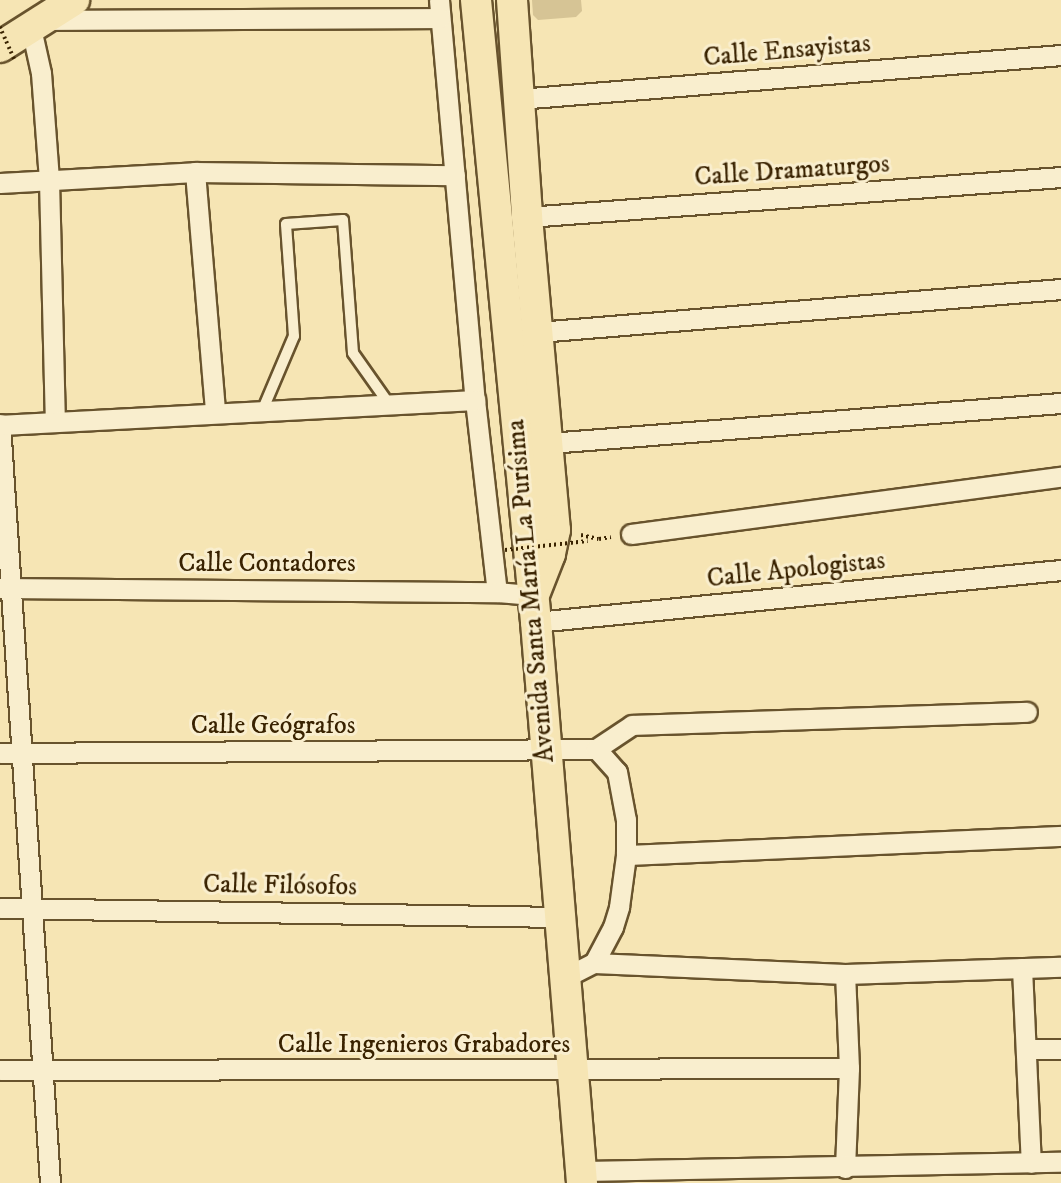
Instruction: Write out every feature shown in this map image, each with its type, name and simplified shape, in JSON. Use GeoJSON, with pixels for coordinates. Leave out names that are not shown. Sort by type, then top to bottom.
{"type":"FeatureCollection","features":[{"type":"Feature","properties":{"kind":"main road"},"geometry":{"type":"LineString","coordinates":[[7,54],[37,24],[74,0]]}},
{"type":"Feature","properties":{"kind":"main road","name":"Avenida Santa María La Purísima"},"geometry":{"type":"LineString","coordinates":[[476,0],[529,540],[581,1177]]}},
{"type":"Feature","properties":{"kind":"main road"},"geometry":{"type":"LineString","coordinates":[[512,0],[517,99],[549,443],[529,540]]}},
{"type":"Feature","properties":{"kind":"street"},"geometry":{"type":"LineString","coordinates":[[55,422],[49,180],[37,24],[351,9],[439,9],[475,400],[497,592]]}},
{"type":"Feature","properties":{"kind":"street","name":"Calle Ensayistas"},"geometry":{"type":"LineString","coordinates":[[517,99],[1061,55]]}},
{"type":"Feature","properties":{"kind":"street"},"geometry":{"type":"LineString","coordinates":[[0,183],[195,172],[454,175]]}},
{"type":"Feature","properties":{"kind":"street"},"geometry":{"type":"LineString","coordinates":[[195,172],[215,412]]}},
{"type":"Feature","properties":{"kind":"street","name":"Calle Dramaturgos"},"geometry":{"type":"LineString","coordinates":[[527,217],[1061,177]]}},
{"type":"Feature","properties":{"kind":"street"},"geometry":{"type":"LineString","coordinates":[[538,332],[1061,289]]}},
{"type":"Feature","properties":{"kind":"street"},"geometry":{"type":"LineString","coordinates":[[50,1183],[41,1071],[24,754],[5,588],[0,425],[263,409],[475,400]]}},
{"type":"Feature","properties":{"kind":"street"},"geometry":{"type":"LineString","coordinates":[[549,443],[1061,403]]}},
{"type":"Feature","properties":{"kind":"street"},"geometry":{"type":"LineString","coordinates":[[631,534],[1061,477]]}},
{"type":"Feature","properties":{"kind":"street","name":"Calle Apologistas"},"geometry":{"type":"LineString","coordinates":[[535,609],[1061,570]]}},
{"type":"Feature","properties":{"kind":"street","name":"Calle Contadores"},"geometry":{"type":"LineString","coordinates":[[5,588],[497,592],[535,609]]}},
{"type":"Feature","properties":{"kind":"street"},"geometry":{"type":"LineString","coordinates":[[594,963],[613,928],[619,907],[626,855],[626,820],[617,772],[596,749],[632,724],[1027,712]]}},
{"type":"Feature","properties":{"kind":"street","name":"Calle Geógrafos"},"geometry":{"type":"LineString","coordinates":[[0,753],[596,749]]}},
{"type":"Feature","properties":{"kind":"street"},"geometry":{"type":"LineString","coordinates":[[626,855],[1061,836]]}},
{"type":"Feature","properties":{"kind":"street","name":"Calle Filósofos"},"geometry":{"type":"LineString","coordinates":[[0,908],[559,917]]}},
{"type":"Feature","properties":{"kind":"street"},"geometry":{"type":"LineString","coordinates":[[564,978],[594,963],[845,974],[1061,967]]}},
{"type":"Feature","properties":{"kind":"street"},"geometry":{"type":"LineString","coordinates":[[1022,968],[1031,1163]]}},
{"type":"Feature","properties":{"kind":"street"},"geometry":{"type":"LineString","coordinates":[[845,974],[849,1068],[845,1168]]}},
{"type":"Feature","properties":{"kind":"street"},"geometry":{"type":"LineString","coordinates":[[1027,1049],[1061,1049]]}},
{"type":"Feature","properties":{"kind":"street","name":"Calle Ingenieros Grabadores"},"geometry":{"type":"LineString","coordinates":[[0,1070],[572,1071],[849,1068]]}},
{"type":"Feature","properties":{"kind":"street"},"geometry":{"type":"LineString","coordinates":[[581,1177],[1061,1163]]}},
{"type":"Feature","properties":{"kind":"lane"},"geometry":{"type":"LineString","coordinates":[[263,409],[294,336],[286,224],[343,220],[353,353],[389,404]]}},
{"type":"Feature","properties":{"kind":"path"},"geometry":{"type":"LineString","coordinates":[[0,26],[7,54]]}},
{"type":"Feature","properties":{"kind":"path"},"geometry":{"type":"LineString","coordinates":[[529,540],[588,541],[631,534]]}},
{"type":"Feature","properties":{"kind":"path"},"geometry":{"type":"LineString","coordinates":[[529,540],[599,539]]}},
{"type":"Feature","properties":{"kind":"shaded area"},"geometry":{"type":"Polygon","coordinates":[[[532,0],[581,0],[582,11],[576,17],[538,20],[533,15],[532,0]]]}}]}
